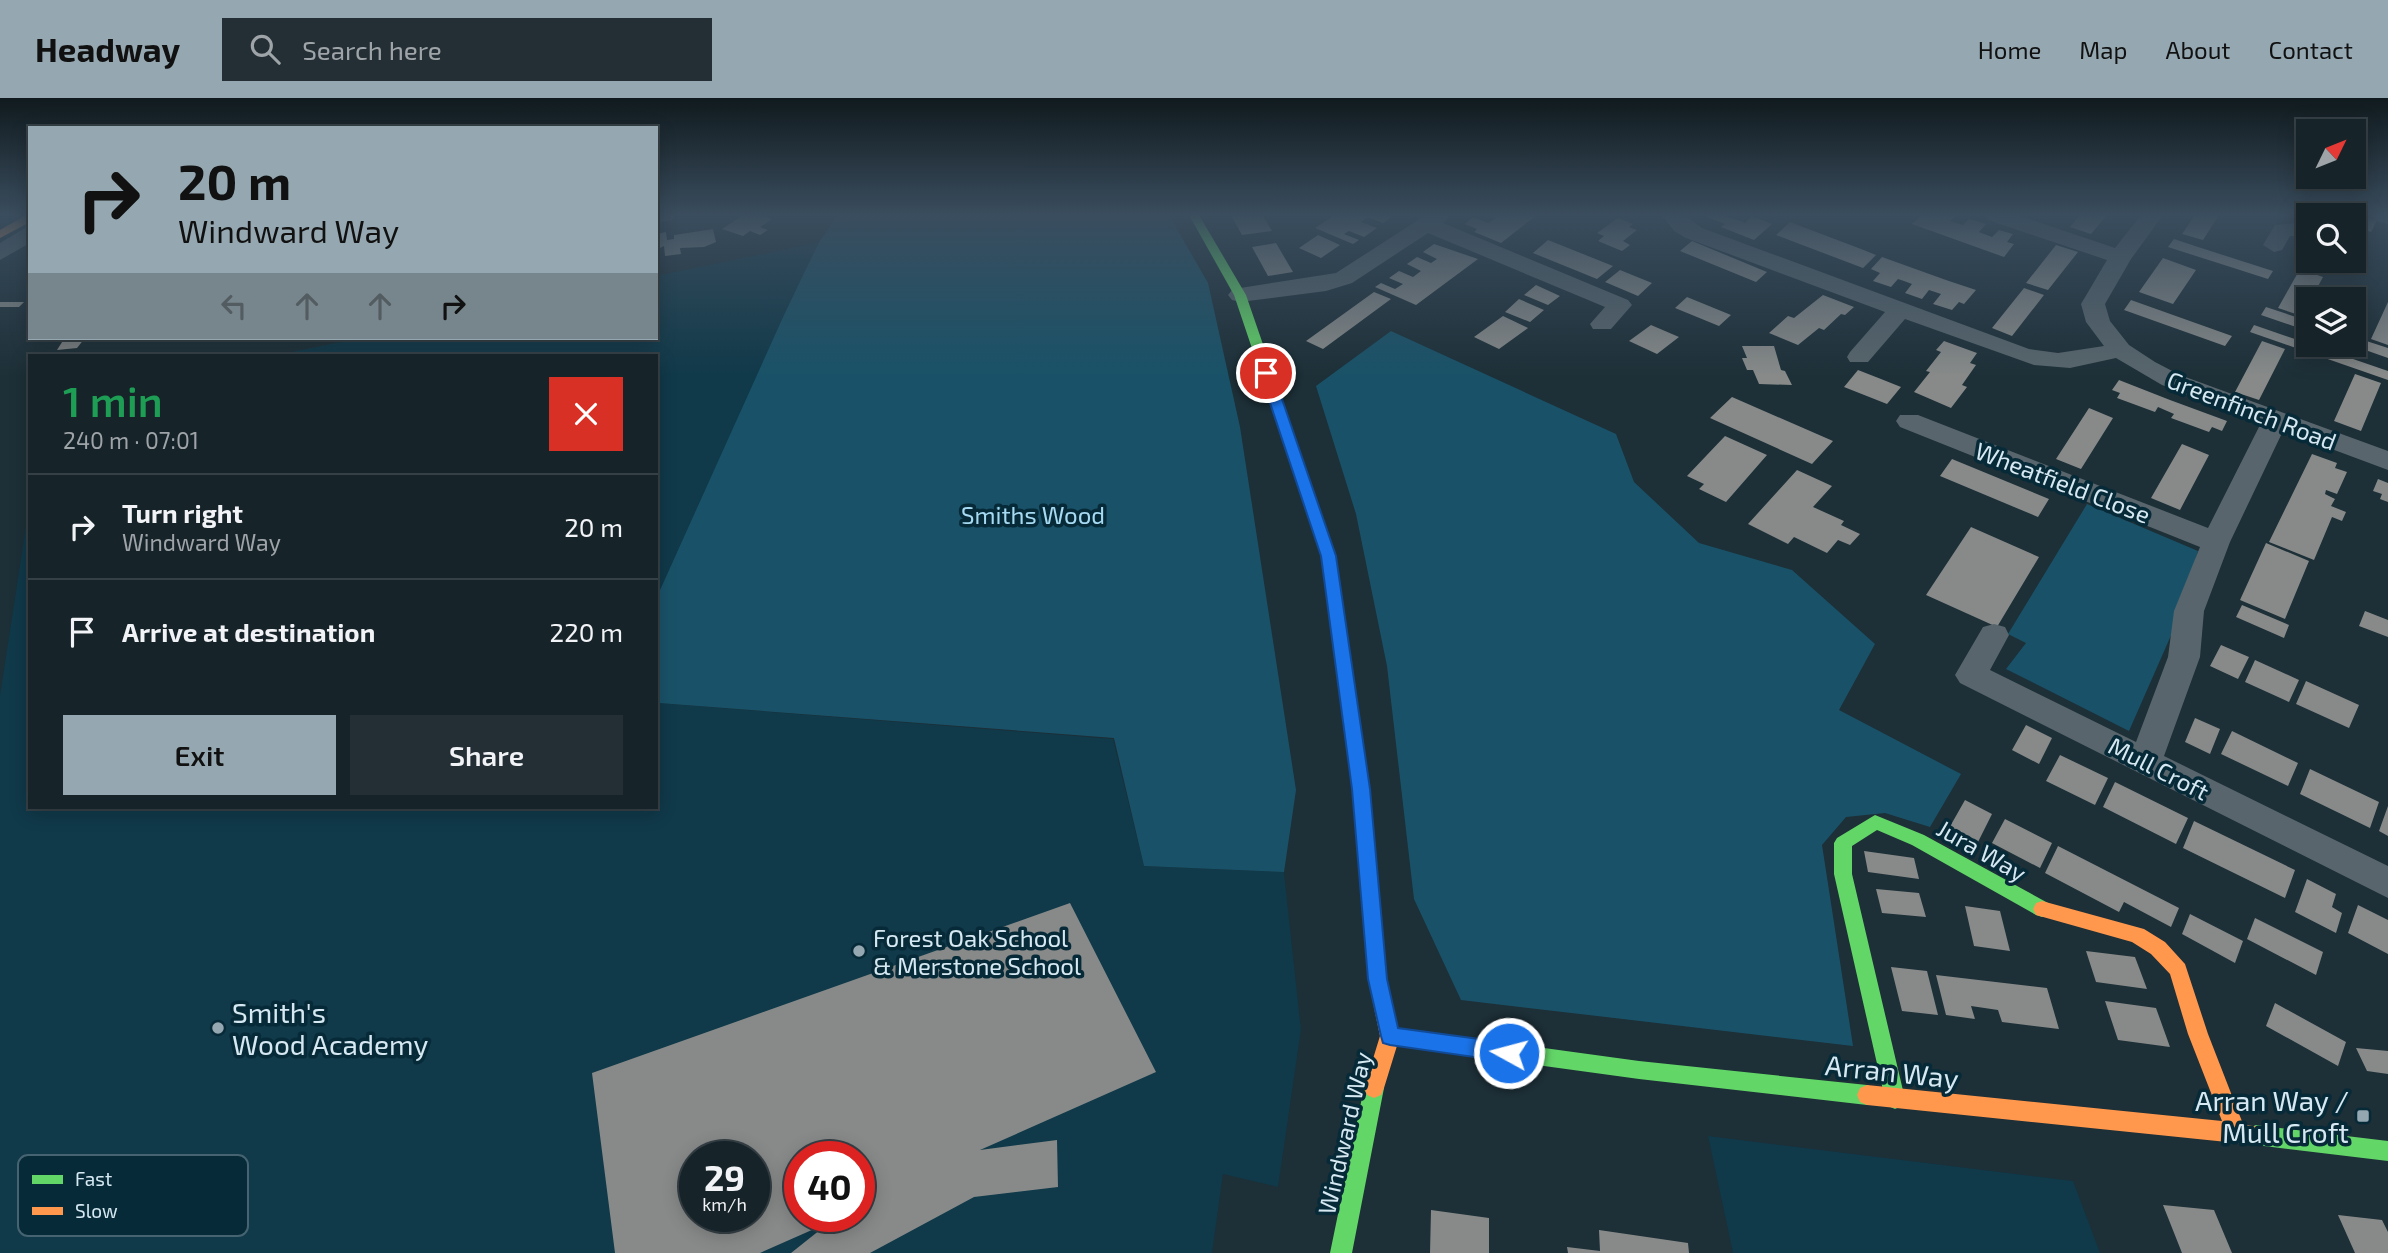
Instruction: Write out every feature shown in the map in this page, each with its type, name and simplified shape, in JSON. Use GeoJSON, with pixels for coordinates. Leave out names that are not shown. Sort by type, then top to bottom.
{"type":"FeatureCollection","features":[{"type":"Feature","properties":{"kind":"street","name":"Windward Way"},"geometry":{"type":"LineString","coordinates":[[1225,269],[1240,295],[1329,556],[1361,789],[1377,979],[1390,1036],[1376,1078],[1341,1253]]}},
{"type":"Feature","properties":{"kind":"street"},"geometry":{"type":"LineString","coordinates":[[1240,295],[1326,284],[1344,278],[1358,269]]}},
{"type":"Feature","properties":{"kind":"street"},"geometry":{"type":"LineString","coordinates":[[1542,269],[1620,305],[1602,324]]}},
{"type":"Feature","properties":{"kind":"street"},"geometry":{"type":"LineString","coordinates":[[1790,269],[1899,311],[2046,362],[2077,361],[2120,350]]}},
{"type":"Feature","properties":{"kind":"street","name":"Greenfinch Road"},"geometry":{"type":"LineString","coordinates":[[2113,269],[2093,304],[2098,322],[2120,350],[2171,380],[2388,461]]}},
{"type":"Feature","properties":{"kind":"street"},"geometry":{"type":"LineString","coordinates":[[1860,357],[1899,311]]}},
{"type":"Feature","properties":{"kind":"street"},"geometry":{"type":"LineString","coordinates":[[2146,761],[2184,657],[2189,611],[2216,542],[2276,420]]}},
{"type":"Feature","properties":{"kind":"street","name":"Wheatfield Close"},"geometry":{"type":"LineString","coordinates":[[1909,421],[2216,542]]}},
{"type":"Feature","properties":{"kind":"street","name":"Mull Croft"},"geometry":{"type":"LineString","coordinates":[[1994,635],[1971,676],[2388,883]]}},
{"type":"Feature","properties":{"kind":"street","name":"Jura Way"},"geometry":{"type":"LineString","coordinates":[[1895,1099],[1843,874],[1843,843],[1875,822],[1903,831],[2010,895],[2056,915],[2137,935],[2158,948],[2178,970],[2236,1132]]}},
{"type":"Feature","properties":{"kind":"street","name":"Arran Way"},"geometry":{"type":"LineString","coordinates":[[1390,1036],[1895,1099],[2236,1132],[2388,1152]]}},
{"type":"Feature","properties":{"kind":"shaded area"},"geometry":{"type":"Polygon","coordinates":[[[690,269],[807,269],[658,595],[658,354],[281,354],[351,340],[658,340],[658,276],[690,269]]]}},
{"type":"Feature","properties":{"kind":"shaded area","name":"Forest Oak School & Merstone School"},"geometry":{"type":"Polygon","coordinates":[[[28,514],[28,809],[658,809],[658,699],[659,703],[1113,739],[1144,866],[1284,872],[1301,1030],[1278,1187],[1223,1174],[1212,1253],[0,1253],[0,695],[28,514]]]}},
{"type":"Feature","properties":{"kind":"shaded area"},"geometry":{"type":"Polygon","coordinates":[[[1708,1136],[2073,1181],[2100,1253],[1733,1253],[1708,1136]]]}},
{"type":"Feature","properties":{"kind":"green space","name":"Smiths Wood"},"geometry":{"type":"Polygon","coordinates":[[[806,269],[1200,269],[1208,283],[1240,427],[1296,790],[1284,872],[1144,866],[1114,738],[659,703],[658,595],[806,269]]]}},
{"type":"Feature","properties":{"kind":"green space"},"geometry":{"type":"Polygon","coordinates":[[[1391,331],[1616,434],[1634,482],[1699,543],[1792,570],[1875,644],[1839,710],[1961,774],[1930,827],[1885,813],[1846,817],[1822,845],[1853,1046],[1461,1000],[1414,899],[1387,666],[1356,514],[1316,386],[1391,331]]]}},
{"type":"Feature","properties":{"kind":"green space"},"geometry":{"type":"Polygon","coordinates":[[[2087,504],[2198,551],[2176,624],[2129,731],[2006,669],[2026,643],[2008,634],[2087,504]]]}},
{"type":"Feature","properties":{"kind":"building"},"geometry":{"type":"Polygon","coordinates":[[[1264,269],[1291,269],[1293,272],[1268,276],[1264,269]]]}},
{"type":"Feature","properties":{"kind":"building"},"geometry":{"type":"Polygon","coordinates":[[[1417,269],[1465,269],[1416,305],[1375,287],[1381,283],[1395,289],[1403,284],[1389,278],[1399,271],[1413,277],[1421,271],[1417,269]]]}},
{"type":"Feature","properties":{"kind":"building"},"geometry":{"type":"Polygon","coordinates":[[[1572,269],[1609,269],[1597,279],[1572,269]]]}},
{"type":"Feature","properties":{"kind":"building"},"geometry":{"type":"Polygon","coordinates":[[[1724,269],[1760,269],[1767,272],[1756,282],[1724,269]]]}},
{"type":"Feature","properties":{"kind":"building"},"geometry":{"type":"Polygon","coordinates":[[[1871,269],[1916,269],[1976,290],[1964,304],[1959,302],[1952,310],[1933,304],[1941,294],[1929,290],[1922,299],[1905,293],[1912,284],[1904,281],[1898,279],[1891,287],[1873,281],[1880,273],[1871,269]]]}},
{"type":"Feature","properties":{"kind":"building"},"geometry":{"type":"Polygon","coordinates":[[[2037,269],[2065,269],[2048,290],[2026,283],[2037,269]]]}},
{"type":"Feature","properties":{"kind":"building"},"geometry":{"type":"Polygon","coordinates":[[[2155,269],[2196,270],[2173,304],[2139,292],[2155,269]]]}},
{"type":"Feature","properties":{"kind":"building"},"geometry":{"type":"Polygon","coordinates":[[[2236,269],[2273,271],[2268,279],[2236,269]]]}},
{"type":"Feature","properties":{"kind":"building"},"geometry":{"type":"Polygon","coordinates":[[[1620,270],[1652,283],[1638,296],[1605,282],[1620,270]]]}},
{"type":"Feature","properties":{"kind":"building"},"geometry":{"type":"Polygon","coordinates":[[[2298,273],[2312,273],[2323,277],[2318,287],[2296,287],[2296,314],[2278,308],[2298,273]]]}},
{"type":"Feature","properties":{"kind":"building"},"geometry":{"type":"Polygon","coordinates":[[[1536,285],[1560,296],[1548,305],[1524,295],[1536,285]]]}},
{"type":"Feature","properties":{"kind":"building"},"geometry":{"type":"Polygon","coordinates":[[[2024,288],[2044,295],[2012,336],[1992,328],[2024,288]]]}},
{"type":"Feature","properties":{"kind":"building"},"geometry":{"type":"Polygon","coordinates":[[[1374,292],[1391,299],[1323,349],[1306,341],[1374,292]]]}},
{"type":"Feature","properties":{"kind":"building"},"geometry":{"type":"Polygon","coordinates":[[[1823,295],[1854,307],[1845,315],[1841,314],[1824,330],[1819,328],[1798,345],[1769,333],[1788,316],[1794,318],[1823,295]]]}},
{"type":"Feature","properties":{"kind":"building"},"geometry":{"type":"Polygon","coordinates":[[[1687,297],[1731,315],[1719,326],[1675,308],[1687,297]]]}},
{"type":"Feature","properties":{"kind":"building"},"geometry":{"type":"Polygon","coordinates":[[[1519,299],[1544,310],[1530,322],[1505,312],[1519,299]]]}},
{"type":"Feature","properties":{"kind":"building"},"geometry":{"type":"Polygon","coordinates":[[[2131,300],[2232,336],[2225,346],[2124,310],[2131,300]]]}},
{"type":"Feature","properties":{"kind":"building"},"geometry":{"type":"Polygon","coordinates":[[[0,302],[24,302],[19,307],[0,307],[0,302]]]}},
{"type":"Feature","properties":{"kind":"building"},"geometry":{"type":"Polygon","coordinates":[[[2388,302],[2388,345],[2371,339],[2388,302]]]}},
{"type":"Feature","properties":{"kind":"building"},"geometry":{"type":"Polygon","coordinates":[[[2266,307],[2296,317],[2296,327],[2261,315],[2266,307]]]}},
{"type":"Feature","properties":{"kind":"building"},"geometry":{"type":"Polygon","coordinates":[[[1503,316],[1528,328],[1499,349],[1474,337],[1503,316]]]}},
{"type":"Feature","properties":{"kind":"building"},"geometry":{"type":"Polygon","coordinates":[[[1651,325],[1679,337],[1657,354],[1629,341],[1651,325]]]}},
{"type":"Feature","properties":{"kind":"building"},"geometry":{"type":"Polygon","coordinates":[[[2254,325],[2296,339],[2296,348],[2250,332],[2254,325]]]}},
{"type":"Feature","properties":{"kind":"building"},"geometry":{"type":"Polygon","coordinates":[[[63,340],[83,340],[77,348],[57,350],[63,340]]]}},
{"type":"Feature","properties":{"kind":"building"},"geometry":{"type":"Polygon","coordinates":[[[1944,341],[1977,353],[1970,363],[1976,365],[1962,385],[1967,387],[1951,408],[1914,392],[1930,372],[1926,371],[1941,352],[1936,350],[1944,341]]]}},
{"type":"Feature","properties":{"kind":"building"},"geometry":{"type":"Polygon","coordinates":[[[2262,341],[2285,349],[2259,400],[2235,392],[2262,341]]]}},
{"type":"Feature","properties":{"kind":"building"},"geometry":{"type":"Polygon","coordinates":[[[2366,341],[2388,348],[2388,358],[2366,350],[2366,341]]]}},
{"type":"Feature","properties":{"kind":"building"},"geometry":{"type":"Polygon","coordinates":[[[1742,346],[1774,346],[1781,370],[1785,371],[1792,385],[1759,384],[1753,370],[1747,370],[1742,358],[1747,358],[1742,346]]]}},
{"type":"Feature","properties":{"kind":"building"},"geometry":{"type":"Polygon","coordinates":[[[2322,357],[2347,357],[2388,371],[2388,380],[2322,357]]]}},
{"type":"Feature","properties":{"kind":"building"},"geometry":{"type":"Polygon","coordinates":[[[1858,370],[1901,387],[1887,404],[1844,387],[1858,370]]]}},
{"type":"Feature","properties":{"kind":"building"},"geometry":{"type":"Polygon","coordinates":[[[2355,374],[2381,383],[2361,431],[2334,421],[2355,374]]]}},
{"type":"Feature","properties":{"kind":"building"},"geometry":{"type":"Polygon","coordinates":[[[2119,380],[2227,421],[2222,431],[2212,427],[2209,432],[2171,418],[2174,414],[2158,407],[2155,412],[2117,398],[2120,393],[2112,390],[2119,380]]]}},
{"type":"Feature","properties":{"kind":"building"},"geometry":{"type":"Polygon","coordinates":[[[1732,397],[1833,441],[1812,464],[1710,418],[1732,397]]]}},
{"type":"Feature","properties":{"kind":"building"},"geometry":{"type":"Polygon","coordinates":[[[2089,408],[2113,418],[2081,469],[2056,459],[2089,408]]]}},
{"type":"Feature","properties":{"kind":"building"},"geometry":{"type":"Polygon","coordinates":[[[1725,436],[1767,455],[1726,502],[1699,489],[1704,484],[1687,476],[1725,436]]]}},
{"type":"Feature","properties":{"kind":"building"},"geometry":{"type":"Polygon","coordinates":[[[2182,444],[2209,455],[2180,510],[2151,498],[2182,444]]]}},
{"type":"Feature","properties":{"kind":"building"},"geometry":{"type":"Polygon","coordinates":[[[2312,454],[2337,463],[2335,468],[2347,472],[2337,494],[2326,490],[2325,494],[2335,499],[2331,506],[2346,512],[2342,521],[2332,517],[2314,560],[2269,542],[2312,454]]]}},
{"type":"Feature","properties":{"kind":"building"},"geometry":{"type":"Polygon","coordinates":[[[1952,459],[2049,499],[2038,517],[1940,476],[1952,459]]]}},
{"type":"Feature","properties":{"kind":"building"},"geometry":{"type":"Polygon","coordinates":[[[1797,470],[1832,486],[1813,507],[1844,521],[1841,525],[1860,534],[1850,545],[1838,540],[1827,553],[1794,537],[1788,544],[1748,524],[1797,470]]]}},
{"type":"Feature","properties":{"kind":"building"},"geometry":{"type":"Polygon","coordinates":[[[2378,479],[2388,483],[2388,502],[2380,499],[2382,494],[2373,491],[2378,479]]]}},
{"type":"Feature","properties":{"kind":"building"},"geometry":{"type":"Polygon","coordinates":[[[1971,527],[2039,557],[1997,627],[1926,595],[1971,527]]]}},
{"type":"Feature","properties":{"kind":"building"},"geometry":{"type":"Polygon","coordinates":[[[2266,543],[2309,561],[2285,619],[2240,600],[2266,543]]]}},
{"type":"Feature","properties":{"kind":"building"},"geometry":{"type":"Polygon","coordinates":[[[2242,605],[2289,625],[2284,638],[2236,617],[2242,605]]]}},
{"type":"Feature","properties":{"kind":"building"},"geometry":{"type":"Polygon","coordinates":[[[2365,611],[2388,620],[2388,637],[2359,626],[2365,611]]]}},
{"type":"Feature","properties":{"kind":"building"},"geometry":{"type":"Polygon","coordinates":[[[2221,645],[2249,657],[2238,679],[2210,666],[2221,645]]]}},
{"type":"Feature","properties":{"kind":"building"},"geometry":{"type":"Polygon","coordinates":[[[2255,660],[2299,680],[2289,702],[2245,682],[2255,660]]]}},
{"type":"Feature","properties":{"kind":"building"},"geometry":{"type":"Polygon","coordinates":[[[2306,681],[2359,705],[2349,728],[2296,704],[2306,681]]]}},
{"type":"Feature","properties":{"kind":"building"},"geometry":{"type":"Polygon","coordinates":[[[2195,718],[2220,729],[2210,754],[2185,742],[2195,718]]]}},
{"type":"Feature","properties":{"kind":"building"},"geometry":{"type":"Polygon","coordinates":[[[2026,725],[2052,738],[2039,764],[2012,750],[2026,725]]]}},
{"type":"Feature","properties":{"kind":"building"},"geometry":{"type":"Polygon","coordinates":[[[2232,731],[2298,763],[2288,786],[2221,754],[2232,731]]]}},
{"type":"Feature","properties":{"kind":"building"},"geometry":{"type":"Polygon","coordinates":[[[2060,755],[2108,778],[2095,805],[2046,781],[2060,755]]]}},
{"type":"Feature","properties":{"kind":"building"},"geometry":{"type":"Polygon","coordinates":[[[2310,769],[2379,802],[2370,828],[2300,794],[2310,769]]]}},
{"type":"Feature","properties":{"kind":"building"},"geometry":{"type":"Polygon","coordinates":[[[2115,782],[2188,818],[2176,844],[2103,807],[2115,782]]]}},
{"type":"Feature","properties":{"kind":"building"},"geometry":{"type":"Polygon","coordinates":[[[1965,800],[1992,814],[1977,844],[1948,830],[1965,800]]]}},
{"type":"Feature","properties":{"kind":"building"},"geometry":{"type":"Polygon","coordinates":[[[2388,806],[2388,836],[2379,831],[2388,806]]]}},
{"type":"Feature","properties":{"kind":"building"},"geometry":{"type":"Polygon","coordinates":[[[2005,819],[2052,843],[2040,868],[1992,843],[2005,819]]]}},
{"type":"Feature","properties":{"kind":"building"},"geometry":{"type":"Polygon","coordinates":[[[2194,821],[2295,870],[2285,898],[2183,848],[2194,821]]]}},
{"type":"Feature","properties":{"kind":"building"},"geometry":{"type":"Polygon","coordinates":[[[2058,846],[2179,908],[2171,927],[2124,902],[2119,912],[2045,873],[2058,846]]]}},
{"type":"Feature","properties":{"kind":"building"},"geometry":{"type":"Polygon","coordinates":[[[1864,851],[1914,858],[1919,879],[1868,872],[1864,851]]]}},
{"type":"Feature","properties":{"kind":"building"},"geometry":{"type":"Polygon","coordinates":[[[2307,879],[2336,894],[2332,907],[2342,913],[2336,933],[2295,912],[2307,879]]]}},
{"type":"Feature","properties":{"kind":"building"},"geometry":{"type":"Polygon","coordinates":[[[1876,889],[1919,893],[1926,917],[1882,913],[1876,889]]]}},
{"type":"Feature","properties":{"kind":"building"},"geometry":{"type":"Polygon","coordinates":[[[1070,903],[1156,1072],[980,1150],[1057,1140],[1058,1187],[974,1197],[870,1253],[791,1253],[817,1232],[875,1232],[875,1141],[784,1141],[784,1232],[807,1232],[760,1253],[615,1253],[592,1073],[1070,903]]]}},
{"type":"Feature","properties":{"kind":"building"},"geometry":{"type":"Polygon","coordinates":[[[2358,905],[2388,920],[2388,954],[2348,933],[2358,905]]]}},
{"type":"Feature","properties":{"kind":"building"},"geometry":{"type":"Polygon","coordinates":[[[1965,906],[2000,911],[2010,951],[1974,946],[1965,906]]]}},
{"type":"Feature","properties":{"kind":"building"},"geometry":{"type":"Polygon","coordinates":[[[2190,914],[2243,941],[2235,963],[2182,934],[2190,914]]]}},
{"type":"Feature","properties":{"kind":"building"},"geometry":{"type":"Polygon","coordinates":[[[2255,918],[2323,952],[2316,975],[2247,939],[2255,918]]]}},
{"type":"Feature","properties":{"kind":"building"},"geometry":{"type":"Polygon","coordinates":[[[2086,951],[2135,957],[2147,989],[2096,982],[2086,951]]]}},
{"type":"Feature","properties":{"kind":"building"},"geometry":{"type":"Polygon","coordinates":[[[1891,967],[1927,971],[1938,1015],[1902,1011],[1891,967]]]}},
{"type":"Feature","properties":{"kind":"building"},"geometry":{"type":"Polygon","coordinates":[[[1936,975],[2047,988],[2059,1029],[2002,1022],[1998,1010],[1971,1006],[1975,1019],[1946,1015],[1936,975]]]}},
{"type":"Feature","properties":{"kind":"building"},"geometry":{"type":"Polygon","coordinates":[[[2105,1001],[2156,1008],[2170,1047],[2118,1040],[2105,1001]]]}},
{"type":"Feature","properties":{"kind":"building"},"geometry":{"type":"Polygon","coordinates":[[[2275,1003],[2346,1042],[2338,1066],[2266,1026],[2275,1003]]]}},
{"type":"Feature","properties":{"kind":"building"},"geometry":{"type":"Polygon","coordinates":[[[2356,1048],[2388,1051],[2388,1074],[2367,1071],[2356,1048]]]}},
{"type":"Feature","properties":{"kind":"building"},"geometry":{"type":"Polygon","coordinates":[[[2163,1205],[2214,1210],[2232,1253],[2182,1253],[2163,1205]]]}},
{"type":"Feature","properties":{"kind":"building"},"geometry":{"type":"Polygon","coordinates":[[[1431,1210],[1489,1218],[1489,1253],[1430,1253],[1431,1210]]]}},
{"type":"Feature","properties":{"kind":"building"},"geometry":{"type":"Polygon","coordinates":[[[2338,1215],[2382,1220],[2388,1232],[2388,1253],[2355,1253],[2338,1215]]]}},
{"type":"Feature","properties":{"kind":"building"},"geometry":{"type":"Polygon","coordinates":[[[1599,1230],[1688,1243],[1689,1253],[1568,1253],[1567,1247],[1600,1251],[1599,1230]]]}},
{"type":"Feature","properties":{"kind":"traffic: fast"},"geometry":{"type":"LineString","coordinates":[[1225,269],[1240,295],[1329,556],[1346,683]]}},
{"type":"Feature","properties":{"kind":"traffic: fast"},"geometry":{"type":"LineString","coordinates":[[1895,1099],[1843,874],[1843,843],[1875,822],[1918,840],[2042,909]]}},
{"type":"Feature","properties":{"kind":"traffic: fast"},"geometry":{"type":"LineString","coordinates":[[1390,1036],[1639,1070],[1867,1095]]}},
{"type":"Feature","properties":{"kind":"traffic: fast"},"geometry":{"type":"LineString","coordinates":[[1341,1253],[1374,1088]]}},
{"type":"Feature","properties":{"kind":"traffic: fast"},"geometry":{"type":"LineString","coordinates":[[2256,1135],[2388,1151]]}},
{"type":"Feature","properties":{"kind":"traffic: slow"},"geometry":{"type":"LineString","coordinates":[[1346,683],[1361,789],[1377,979],[1390,1036],[1374,1088]]}},
{"type":"Feature","properties":{"kind":"traffic: slow"},"geometry":{"type":"LineString","coordinates":[[2042,909],[2137,935],[2158,948],[2178,970],[2198,1034],[2236,1132]]}},
{"type":"Feature","properties":{"kind":"traffic: slow"},"geometry":{"type":"LineString","coordinates":[[1867,1095],[2256,1135]]}},
{"type":"Feature","properties":{"kind":"place","name":"Forest Oak School & Merstone School"},"geometry":{"type":"Point","coordinates":[859,951]}},
{"type":"Feature","properties":{"kind":"place","name":"Smith's Wood Academy"},"geometry":{"type":"Point","coordinates":[218,1028]}},
{"type":"Feature","properties":{"kind":"place","name":"Arran Way / Mull Croft"},"geometry":{"type":"Point","coordinates":[2363,1116]}},
{"type":"Feature","properties":{"kind":"route"},"geometry":{"type":"LineString","coordinates":[[1266,373],[1329,556],[1361,789],[1377,979],[1390,1036],[1509,1053]]}}]}
